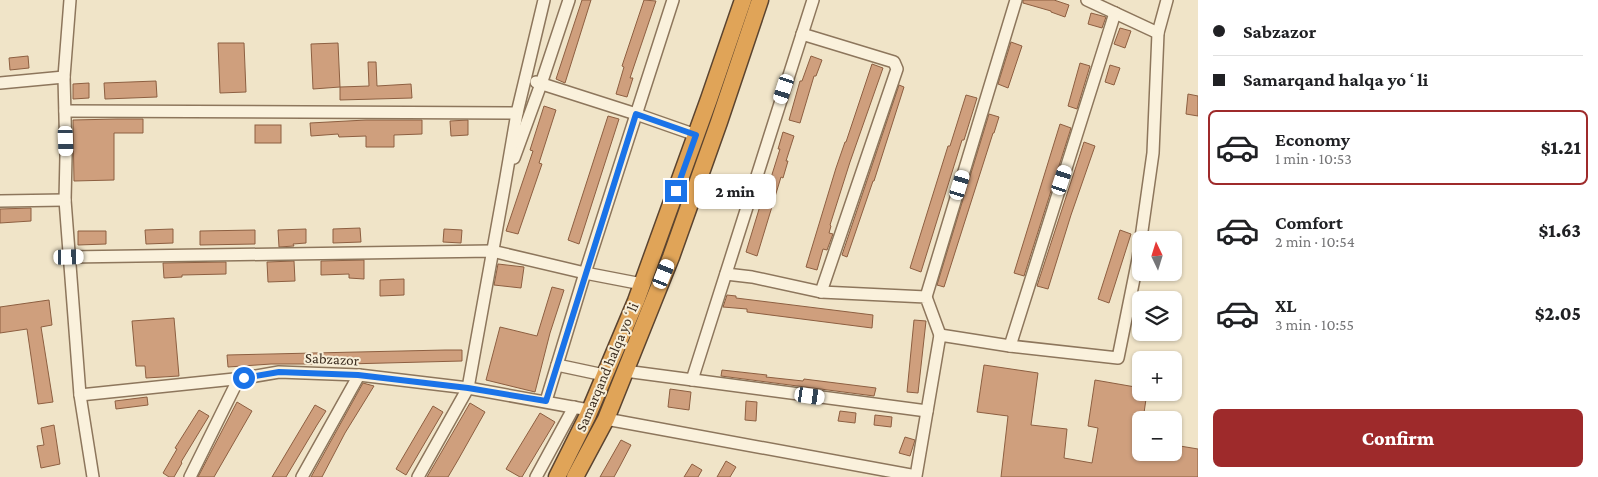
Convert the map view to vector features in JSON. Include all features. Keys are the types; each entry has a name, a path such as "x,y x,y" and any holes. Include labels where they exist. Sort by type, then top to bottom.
{"highway":[{"name":"Samarqand halqa yoʻli","path":"557,477 582,408 604,375 636,301 743,0"},
{"name":"Samarqand halqa yoʻli","path":"575,477 606,419 671,257 760,0"},
{"path":"636,301 651,308"}],"street":[{"path":"70,0 64,77 66,156 64,200 80,394 93,477"},
{"path":"418,477 468,388 517,113 544,0"},
{"path":"505,183 542,84 569,0"},
{"path":"546,401 673,0"},
{"path":"692,380 813,0"},
{"path":"606,419 916,476 940,335 926,296 1016,0"},
{"path":"1087,0 1158,33"},
{"path":"940,335 1010,346 1118,358 1138,259 1153,153 1158,33 1167,0"},
{"path":"1010,346 1115,13"},
{"path":"802,34 894,62 897,69 821,292"},
{"path":"0,83 64,77"},
{"path":"524,80 636,114 696,135"},
{"path":"65,110 517,113"},
{"path":"0,201 64,200"},
{"path":"69,257 492,251 585,273 642,284"},
{"path":"726,274 752,277 821,292 926,296"},
{"path":"557,365 604,375"},
{"path":"625,371 927,411"},
{"name":"Sabzazor","path":"80,394 244,378 279,372 358,375 468,388 582,408"},
{"path":"302,477 358,375"},
{"path":"190,477 236,384 244,378"},
{"path":"536,477 582,408"}],"building":[{"path":"582,0 591,0 565,83 556,79"},
{"path":"644,0 656,1 630,78 633,78 627,97 616,94 624,67 622,66"},
{"path":"1023,0 1054,0 1069,5 1065,17 1023,3"},
{"path":"1091,13 1106,17 1102,28 1088,24"},
{"path":"1120,28 1131,31 1125,48 1114,44"},
{"path":"1011,42 1022,46 1008,88 998,84"},
{"path":"218,43 244,43 246,92 220,93"},
{"path":"338,43 340,87 313,89 311,44"},
{"path":"28,56 29,68 10,70 9,58"},
{"path":"811,56 822,60 816,76 814,76 800,123 789,120 800,81 802,81"},
{"path":"368,62 376,62 377,86 411,84 412,98 340,100 340,87 369,86"},
{"path":"1080,63 1090,66 1077,109 1068,106"},
{"path":"872,64 883,68 830,225 829,233 833,234 827,250 823,249 817,270 806,267 836,168"},
{"path":"1110,65 1120,68 1114,85 1105,82"},
{"path":"156,81 157,97 105,99 104,83"},
{"path":"89,83 89,98 73,99 73,84"},
{"path":"899,85 904,87 847,257 842,255"},
{"path":"1188,94 1198,96 1198,116 1186,114"},
{"path":"966,95 977,98 921,272 910,268"},
{"path":"544,106 556,110 539,163 542,164 518,234 506,231 533,151 530,150"},
{"path":"989,114 999,117 944,287 937,285"},
{"path":"608,116 619,119 579,244 568,240"},
{"path":"143,119 143,133 114,133 114,180 74,181 73,120"},
{"path":"422,120 422,134 394,135 394,147 366,147 366,136 339,137 338,134 311,136 310,123"},
{"path":"468,120 468,135 451,136 450,121"},
{"path":"1060,124 1071,128 1024,276 1014,273"},
{"path":"255,125 281,125 281,143 255,143"},
{"path":"783,132 794,136 783,178 781,177 757,256 746,252 767,183 769,184 780,149 778,149"},
{"path":"1084,142 1095,146 1048,289 1037,286"},
{"path":"31,208 31,221 0,223 0,209"},
{"path":"360,228 361,242 333,243 333,229"},
{"path":"173,229 173,243 146,244 145,230"},
{"path":"306,229 306,243 279,247 278,230"},
{"path":"444,229 462,230 461,243 443,242"},
{"path":"255,230 255,244 200,245 200,231"},
{"path":"1120,230 1131,234 1109,303 1098,299"},
{"path":"78,231 106,231 106,244 78,245"},
{"path":"364,260 364,279 349,278 349,274 321,275 321,261"},
{"path":"294,261 295,281 268,282 267,262"},
{"path":"226,262 226,274 182,275 182,277 164,278 163,263"},
{"path":"498,264 524,267 521,288 494,285"},
{"path":"404,279 404,295 380,296 380,280"},
{"path":"552,287 564,290 550,333 535,392 486,380 500,327 537,336"},
{"path":"727,295 736,296 736,298 873,315 872,328 747,312 747,309 723,307"},
{"path":"49,300 52,325 41,327 53,402 38,404 27,329 0,333 0,307"},
{"path":"174,318 179,376 146,378 145,366 136,366 132,321"},
{"path":"914,320 926,321 918,393 907,392"},
{"path":"462,350 462,361 271,364 228,367 227,355"},
{"path":"984,365 1038,373 1031,425 1067,429 1064,458 1092,463 1098,428 1088,426 1095,380 1132,386 1132,401 1146,401 1144,411 1132,411 1132,461 1182,461 1182,446 1198,449 1198,477 1001,477 1008,416 977,412"},
{"path":"722,370 767,375 766,377 803,381 804,379 876,388 874,396 721,376"},
{"path":"363,383 374,386 345,433 322,477 311,477"},
{"path":"670,389 691,392 689,410 668,407"},
{"path":"147,397 148,405 116,409 115,401"},
{"path":"746,401 757,402 756,421 745,420"},
{"path":"237,402 252,411 214,477 198,477"},
{"path":"470,403 485,412 458,460 448,477 427,477"},
{"path":"315,405 326,411 286,477 272,477"},
{"path":"433,406 443,412 406,475 396,469"},
{"path":"199,410 209,416 174,477 169,477 163,473 177,449 175,448"},
{"path":"840,411 856,413 855,423 838,421"},
{"path":"540,413 555,422 522,477 520,477 506,469"},
{"path":"875,415 892,417 891,427 874,425"},
{"path":"54,425 60,464 41,468 37,446 44,445 41,428"},
{"path":"905,437 915,440 910,456 899,453"},
{"path":"621,440 631,445 614,477 600,477"},
{"path":"726,461 736,467 730,477 717,477"},
{"path":"692,464 702,470 698,477 684,477"}],"route":[{"path":"244,378 279,372 358,375 468,388 546,401 636,114 696,135 676,191"}]}
